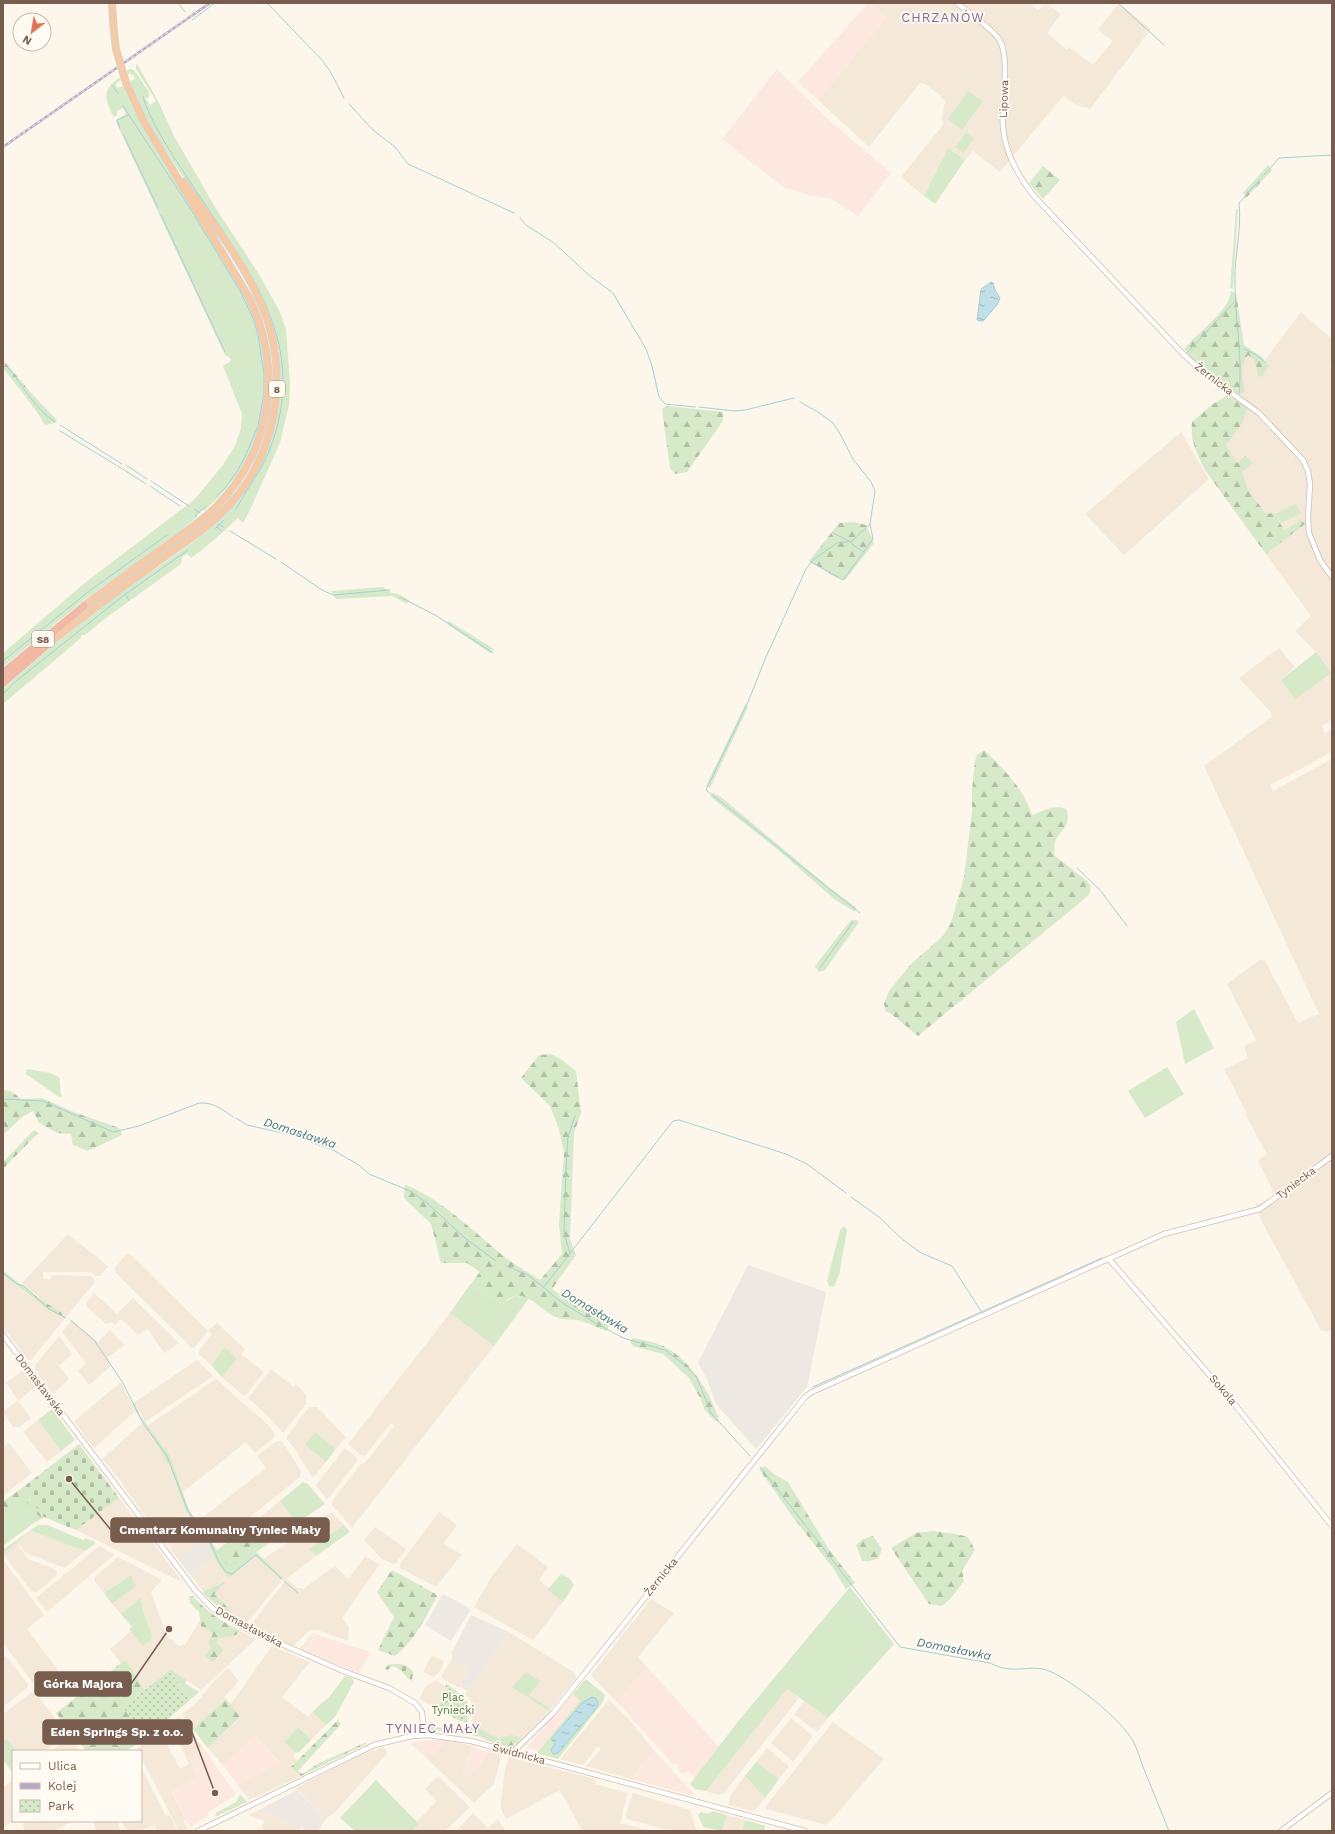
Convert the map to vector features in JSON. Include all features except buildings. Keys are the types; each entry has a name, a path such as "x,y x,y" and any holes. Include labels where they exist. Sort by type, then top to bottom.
{"highway":[{"name":"8","path":"84,606 193,527 224,498 239,479 252,455 261,433 269,392 268,360 261,326 255,310 243,285 138,113 126,83 116,49 112,3"},
{"name":"8","path":"47,645 120,589 198,533 220,514 238,495 252,472 264,449 272,423 276,396 275,353 267,320 259,299 234,256 164,155"},
{"name":"S8","path":"3,673 84,606"},
{"name":"S8","path":"3,683 47,645"}],"street":[{"name":"Lipowa","path":"957,3 995,36 1001,44 1004,55 1003,118 1006,144 1018,175 1042,204"},
{"name":"Żernicka","path":"1042,204 1183,354 1210,378 1259,412 1303,460 1308,471 1310,484 1308,518 1309,533 1320,560 1332,577"},
{"name":"Tyniecka","path":"1109,1259 1164,1234 1260,1209 1332,1156"},
{"name":"Żernicka","path":"513,1752 557,1707 806,1397 832,1382 1109,1259"},
{"name":"Sokola","path":"1109,1259 1232,1401 1332,1526"},
{"name":"Domasławska","path":"3,1335 191,1586 207,1604 228,1618 262,1636 344,1671 389,1688 410,1700 419,1706 422,1712 424,1736"},
{"name":"Świdnicka","path":"198,1831 374,1746 412,1736 459,1738 805,1831"},
{"path":"1281,1831 1332,1793"}],"shaded area":[{"path":"868,3 871,3 887,17 818,100 798,82"},
{"path":"871,3 1029,3 1038,10 1046,3 1061,14 1047,33 1067,50 1069,47 1093,65 1113,41 1098,30 1119,3 1151,29 1090,109 1077,105 1063,96 1000,172 973,151 965,160 948,148 924,196 901,177 943,125 942,118 945,102 940,95 925,84 920,83 869,147 818,100 887,17"},
{"path":"777,69 830,121 891,173 858,216 830,198 810,195 783,187 722,139"},
{"path":"1301,312 1332,339 1332,363 1330,367 1332,370 1332,672 1316,652 1295,631 1311,616 1218,488 1198,456 1192,439 1192,422 1213,404 1234,391 1242,394 1245,391 1241,374 1244,361 1248,355 1252,357 1256,363 1258,375 1269,366 1265,360"},
{"path":"1181,432 1209,479 1124,555 1085,514"},
{"path":"1279,648 1295,667 1281,680 1325,679 1332,673 1332,720 1322,726 1325,733 1332,730 1332,752 1270,785 1273,791 1332,759 1332,1329 1328,1332 1321,1330 1262,1222 1255,1203 1260,1204 1275,1195 1258,1161 1267,1154 1246,1116 1247,1114 1224,1069 1248,1058 1244,1047 1256,1040 1227,984 1261,959 1265,961 1298,1023 1319,1014 1204,766 1272,717 1271,712 1239,678"},
{"path":"68,1234 108,1266 100,1276 96,1276 91,1272 43,1272 43,1279 51,1280 52,1275 90,1276 94,1279 94,1283 31,1360 28,1360 3,1327 3,1275 35,1300 50,1306 22,1283"},
{"path":"126,1254 130,1254 208,1331 195,1347 192,1348 115,1272 115,1268"},
{"path":"748,1265 826,1292 807,1387 756,1449 716,1404 707,1379 698,1363"},
{"path":"94,1293 117,1314 133,1298 179,1343 164,1353 148,1329 138,1335 121,1319 115,1325 111,1322 106,1324 86,1306 86,1303"},
{"path":"450,1313 494,1346 352,1528 332,1505 332,1501 361,1464 365,1463 395,1426 391,1423 365,1456 359,1454 348,1444"},
{"path":"72,1320 98,1342 110,1330 125,1345 108,1357 110,1367 89,1385 78,1371 86,1363 62,1332"},
{"path":"217,1323 245,1349 241,1354 264,1372 246,1395 243,1395 222,1377 237,1359 225,1348 211,1365 199,1354 199,1350 212,1334 208,1331"},
{"path":"59,1336 72,1354 59,1366 69,1379 53,1394 35,1370 35,1365"},
{"path":"197,1360 213,1376 145,1422 135,1402"},
{"path":"271,1369 294,1387 296,1384 306,1395 306,1404 284,1432 282,1432 270,1418 248,1398"},
{"path":"23,1370 35,1387 18,1401 31,1418 19,1427 13,1427 3,1412 18,1400 6,1383"},
{"path":"216,1379 268,1425 275,1434 274,1438 255,1453 246,1442 183,1492 170,1456 147,1426"},
{"path":"121,1382 135,1411 94,1448 74,1421"},
{"path":"309,1407 317,1407 346,1437 336,1449 315,1433 305,1445 326,1462 314,1477 312,1477 287,1439 287,1436"},
{"path":"38,1420 61,1451 47,1462 23,1432"},
{"path":"142,1423 164,1455 167,1464 169,1463 186,1511 159,1535 120,1480 102,1459"},
{"path":"277,1441 281,1441 288,1450 301,1472 300,1477 221,1540 216,1539 212,1543 198,1521 266,1468 257,1456"},
{"path":"9,1443 32,1473 3,1496 3,1447"},
{"path":"345,1448 357,1458 357,1461 327,1500 316,1485"},
{"path":"119,1498 181,1580 180,1581 76,1530"},
{"path":"280,1501 297,1523 272,1541 256,1520"},
{"path":"186,1511 197,1526 170,1549 159,1535"},
{"path":"332,1512 344,1525 311,1549 316,1556 286,1579 297,1588 303,1589 335,1566 348,1579 365,1557 380,1564 342,1618 349,1627 348,1641 317,1630 310,1630 293,1646 250,1626 285,1581 263,1559"},
{"path":"439,1512 457,1525 443,1544 462,1554 436,1587 400,1568 400,1564"},
{"path":"197,1526 206,1537 178,1559 170,1549"},
{"path":"375,1527 406,1549 396,1563 393,1564 382,1559 364,1540"},
{"path":"31,1531 85,1551 65,1568 26,1553 19,1544 18,1545 28,1559 55,1569 57,1572 56,1576 37,1592 32,1592 3,1554"},
{"path":"206,1537 214,1557 191,1576 178,1559"},
{"path":"517,1544 548,1567 539,1580 549,1588 548,1591 563,1602 533,1640 474,1607 492,1576"},
{"path":"99,1546 114,1555 47,1612 36,1598"},
{"path":"255,1556 282,1580 246,1624 230,1614 206,1595 191,1576 214,1557 227,1577 232,1576"},
{"path":"118,1557 162,1580 151,1592 167,1636 179,1646 185,1645 206,1611 219,1620 256,1639 201,1690 171,1670 145,1690 125,1660 121,1663 110,1649 131,1631 143,1646 153,1638 143,1610 141,1599 121,1614 112,1604 135,1586 132,1578 133,1574 104,1593 94,1580 96,1576"},
{"path":"3,1560 44,1615 27,1629 58,1670 36,1687 3,1643"},
{"path":"443,1594 469,1608 470,1611 451,1641 425,1625"},
{"path":"651,1599 674,1613 638,1657 646,1666 617,1702 591,1675"},
{"path":"471,1615 509,1632 473,1683 465,1689 460,1687 469,1669 451,1661 453,1657 451,1654"},
{"path":"509,1632 575,1673 576,1678 551,1709 529,1695 526,1672 513,1687 549,1711 520,1740 508,1744 471,1723 475,1707 465,1694 467,1691 465,1689 473,1683"},
{"path":"313,1633 371,1652 359,1673 299,1649"},
{"path":"272,1646 310,1662 282,1697 308,1717 312,1712 326,1725 311,1740 298,1727 284,1742 295,1753 293,1756 297,1761 291,1767 301,1776 249,1800 238,1785 280,1763 256,1736 223,1765 208,1748 240,1718 230,1705"},
{"path":"432,1655 444,1661 440,1671 434,1677 423,1672"},
{"path":"3,1656 7,1657 28,1684 27,1688 3,1707"},
{"path":"451,1661 469,1669 459,1688 443,1679 441,1676"},
{"path":"646,1666 719,1747 695,1778 688,1771 682,1774 676,1764 673,1764 617,1702"},
{"path":"228,1668 239,1681 224,1697 226,1699 193,1729 182,1714 198,1701 212,1683"},
{"path":"436,1680 448,1688 437,1709 419,1699 426,1686"},
{"path":"787,1689 799,1698 724,1793 718,1795 706,1791"},
{"path":"32,1692 36,1693 67,1735 46,1750 15,1750 7,1739 3,1742 3,1714"},
{"path":"573,1694 581,1701 539,1751 526,1748"},
{"path":"609,1700 627,1717 654,1750 631,1779 586,1766 601,1749 598,1746 583,1765 560,1759"},
{"path":"804,1701 828,1718 817,1732 794,1714"},
{"path":"179,1716 203,1748 189,1758 198,1777 171,1791 186,1820 183,1821 188,1830 187,1831 179,1831 142,1759 142,1750 137,1749 160,1731 180,1769 189,1764 170,1724"},
{"path":"791,1718 813,1736 793,1762 771,1743"},
{"path":"833,1722 884,1759 827,1825 766,1809 766,1806"},
{"path":"256,1736 280,1764 238,1785 223,1765"},
{"path":"69,1738 79,1750 52,1750"},
{"path":"426,1740 446,1740 433,1756 429,1753 425,1757 410,1743"},
{"path":"446,1740 473,1746 464,1765 466,1766 479,1768 490,1750 502,1753 494,1784 474,1803 425,1757 429,1752 433,1756"},
{"path":"473,1746 477,1749 485,1751 490,1750 479,1768 465,1778 461,1774 466,1766 464,1765"},
{"path":"382,1747 386,1749 387,1753 384,1757 336,1811 326,1819 296,1788 359,1756"},
{"path":"203,1748 235,1793 234,1796 214,1808 207,1814 208,1816 190,1827 171,1790 198,1777 189,1758"},
{"path":"767,1748 789,1766 779,1779 756,1762"},
{"path":"654,1750 694,1794 694,1796 631,1779"},
{"path":"509,1757 595,1779 595,1784 628,1793 620,1823 652,1831 582,1831 560,1790 506,1819 501,1809 501,1803 505,1769"},
{"path":"142,1770 166,1816 170,1815 178,1831 157,1831 154,1825 139,1831 125,1831 126,1829 122,1822 142,1822"},
{"path":"438,1776 470,1807 445,1831 412,1831 419,1824 417,1821 437,1801 425,1789"},
{"path":"745,1776 765,1798 754,1811 728,1805 731,1795"},
{"path":"12,1781 12,1822 3,1827 3,1787"},
{"path":"297,1790 326,1819 318,1831 306,1831 302,1827 287,1823 261,1809"},
{"path":"633,1793 690,1810 697,1831 672,1831 627,1819 626,1813"},
{"path":"261,1809 287,1823 302,1827 298,1831 263,1831 262,1825 265,1821 249,1815"},
{"path":"473,1813 488,1828 498,1819 505,1831 456,1831"},
{"path":"727,1815 745,1820 742,1831 722,1831"},
{"path":"23,1822 70,1822 54,1831 24,1831"},
{"path":"93,1822 117,1822 121,1831 96,1831"}],"green space":[{"path":"137,64 158,101 174,136 215,207 260,276 279,310 286,329 290,383 289,405 280,443 243,523 238,518 191,558 187,554 182,557 181,564 103,620 85,635 81,635 81,638 3,704 3,689 34,662 81,623 193,542 228,511 246,489 260,464 271,437 278,408 280,379 279,350 272,322 260,295 245,270 169,156 143,112 130,81 135,79 135,77 127,74 126,72 130,69 134,70 149,92 149,97 146,99 150,105 156,101 136,69"},
{"path":"120,77 121,79 116,84 117,88 123,86 139,120 242,290 252,311 264,360 265,393 263,409 255,438 245,462 231,483 214,502 204,511 203,510 197,514 198,516 183,529 83,601 3,667 3,653 86,582 195,499 222,466 235,446 241,428 242,414 223,366 231,361 230,358 225,355 116,122 117,119 126,114 123,108 117,111 117,116 113,116 108,103 106,94 110,86"},
{"path":"968,91 983,101 962,130 948,119"},
{"path":"966,133 974,138 963,153 955,147"},
{"path":"948,148 965,160 935,204 924,196"},
{"path":"1268,165 1272,170 1246,198 1243,193"},
{"path":"1043,166 1060,180 1043,199 1029,183"},
{"path":"1236,209 1238,209 1233,289 1230,288"},
{"path":"1231,291 1236,293 1244,345 1262,357 1269,366 1261,377 1258,376 1257,367 1248,355 1243,364 1245,391 1242,394 1233,391 1210,376 1184,349 1223,309"},
{"path":"6,363 31,393 25,396 3,368"},
{"path":"31,393 57,420 55,423 45,425 25,396"},
{"path":"1228,396 1247,408 1243,422 1226,445 1237,463 1245,456 1253,463 1242,472 1248,490 1266,514 1275,513 1284,531 1301,519 1305,524 1266,554 1205,470 1193,441 1192,422 1213,404"},
{"path":"667,406 723,412 723,421 687,472 675,474 670,468 662,409"},
{"path":"1296,504 1301,513 1281,523 1276,513"},
{"path":"854,522 866,525 874,543 845,580 837,578 809,561 839,523"},
{"path":"383,587 392,593 398,594 409,600 407,604 392,596 336,599 331,591"},
{"path":"449,621 494,649 490,653 447,624"},
{"path":"1316,652 1332,673 1295,699 1281,680"},
{"path":"746,703 748,707 710,788 706,786"},
{"path":"984,750 1012,780 1024,796 1032,815 1058,807 1066,809 1068,815 1067,824 1055,842 1054,855 1087,881 1091,886 1089,895 918,1036 890,1013 886,1012 884,1004 889,991 911,964 943,936 951,923 964,877 972,812 972,790 975,761 977,755"},
{"path":"713,793 721,797 830,888 856,907 855,912 834,899 777,849 717,802 710,796"},
{"path":"851,920 857,920 859,922 825,970 819,972 815,966"},
{"path":"1194,1009 1214,1048 1185,1064 1176,1022"},
{"path":"551,1054 562,1060 576,1071 581,1113 574,1133 570,1239 576,1255 552,1289 589,1313 606,1321 609,1325 607,1331 581,1321 556,1317 549,1314 525,1297 518,1296 503,1303 469,1286 480,1272 467,1263 441,1263 431,1224 404,1198 405,1185 430,1197 506,1258 540,1280 562,1254 559,1224 564,1153 559,1129 550,1106 521,1078 539,1055"},
{"path":"1167,1067 1184,1094 1145,1118 1128,1091"},
{"path":"27,1069 50,1073 59,1077 62,1096 59,1097 26,1074"},
{"path":"3,1090 11,1091 21,1099 42,1098 76,1113 117,1127 121,1130 122,1135 88,1151 73,1145 71,1134 57,1133 39,1123 33,1111 22,1117 3,1135"},
{"path":"34,1130 38,1133 3,1169 3,1162"},
{"path":"844,1226 847,1230 839,1275 834,1287 829,1286 827,1281 840,1230"},
{"path":"3,1271 40,1299 63,1313 61,1316 48,1309 3,1275"},
{"path":"469,1286 503,1303 515,1296 530,1297 494,1346 450,1313"},
{"path":"633,1338 663,1346 682,1359 705,1389 716,1411 719,1421 715,1421 705,1410 689,1378 663,1354 633,1346 630,1341"},
{"path":"225,1347 237,1359 222,1377 211,1365"},
{"path":"135,1402 139,1414 170,1456 189,1510 217,1550 256,1520 272,1541 256,1552 283,1578 282,1580 255,1556 232,1576 227,1577 214,1557 206,1537 186,1511 169,1463 167,1464 160,1449 132,1404","holes":["246,1530 256,1531 253,1537 257,1547 253,1551 254,1553 236,1567 226,1562 222,1552"]},
{"path":"52,1409 75,1440 61,1451 38,1420"},
{"path":"315,1432 336,1449 326,1462 305,1445"},
{"path":"79,1444 119,1498 76,1530 44,1517 22,1488"},
{"path":"765,1466 774,1474 788,1482 828,1548 855,1583 846,1589 833,1568 795,1520 759,1469"},
{"path":"303,1482 308,1484 325,1504 297,1523 280,1501"},
{"path":"22,1488 44,1517 3,1546 3,1502"},
{"path":"22,1488 44,1517 42,1519 22,1497 19,1497 7,1510 3,1511 3,1502"},
{"path":"38,1525 47,1525 83,1540 86,1538 95,1542 95,1544 85,1551 31,1531 3,1554 4,1549"},
{"path":"344,1525 350,1532 316,1556 310,1549"},
{"path":"246,1530 256,1530 253,1534 253,1539 258,1545 253,1551 254,1553 236,1567 228,1566 221,1556 222,1552"},
{"path":"933,1531 968,1537 975,1550 962,1571 964,1581 950,1599 942,1606 929,1604 891,1548 916,1533"},
{"path":"873,1536 882,1549 878,1559 862,1561 856,1545 863,1539"},
{"path":"392,1570 437,1596 414,1636 395,1656 378,1650 394,1617 377,1592"},
{"path":"133,1574 132,1578 136,1586 112,1604 104,1593"},
{"path":"561,1574 569,1578 574,1585 563,1602 547,1590"},
{"path":"225,1582 214,1594 230,1610 226,1614 202,1592"},
{"path":"850,1587 894,1644 828,1718 787,1689 706,1791 695,1789 690,1784 740,1719"},
{"path":"193,1596 215,1616 240,1631 236,1635 219,1638 216,1642 223,1650 214,1662 205,1656 211,1648 209,1643 213,1633 201,1626 199,1612 190,1603 189,1597"},
{"path":"141,1598 143,1610 153,1638 143,1646 129,1629 132,1627 121,1614"},
{"path":"125,1660 145,1690 126,1705 125,1710 146,1738 128,1750 85,1750 56,1713"},
{"path":"389,1664 400,1664 411,1669 413,1672 412,1681 396,1667 392,1666 388,1670 384,1669"},
{"path":"171,1670 187,1680 185,1683 199,1692 191,1699 169,1671"},
{"path":"169,1671 191,1699 160,1726 156,1721 142,1733 125,1710 126,1705"},
{"path":"526,1672 540,1681 529,1695 551,1709 549,1711 512,1687"},
{"path":"345,1676 352,1678 354,1682 335,1717 326,1725 312,1712 330,1696"},
{"path":"586,1679 605,1695 603,1702 558,1759 537,1753 580,1701 573,1694"},
{"name":"Plac Tyniecki","path":"447,1684 460,1694 468,1703 467,1722 460,1721 437,1709 448,1688 445,1687"},
{"path":"226,1699 240,1717 208,1748 193,1729"},
{"path":"338,1720 341,1724 298,1771 302,1774 319,1763 367,1742 366,1744 301,1776 291,1767"},
{"path":"428,1722 436,1727 461,1730 465,1733 430,1730 428,1728"},
{"path":"476,1726 508,1744 521,1741 510,1745 499,1745 479,1736 468,1734 462,1729 467,1730 470,1727 475,1728"},
{"path":"298,1727 311,1740 299,1752 295,1753 284,1742"},
{"path":"512,1735 522,1738 514,1745 509,1747 493,1740"},
{"path":"7,1739 15,1750 12,1750 12,1772 3,1760 3,1742"},
{"path":"756,1762 779,1779 765,1798 745,1776"},
{"path":"376,1780 419,1824 412,1831 355,1831 340,1818"},
{"path":"240,1794 247,1802 215,1817 216,1813 236,1802"},
{"path":"712,1811 727,1815 722,1831 703,1827 698,1815 701,1812 708,1814"},
{"path":"745,1820 765,1826 764,1831 742,1831"}],"water":[{"path":"991,282 993,283 1000,298 997,305 983,321 980,321 977,320 981,289"},
{"path":"592,1697 596,1698 598,1703 597,1707 558,1753 553,1754 551,1750 555,1744 551,1739 583,1702"}],"waterway":[{"path":"178,3 185,12"},
{"path":"192,20 215,3"},
{"path":"267,3 321,59 330,71 344,98"},
{"path":"1118,3 1164,45"},
{"path":"112,85 118,93"},
{"path":"143,96 151,117 164,141 252,278 268,310 278,343 283,377 280,414 268,454 236,509"},
{"path":"349,104 373,130 395,147 408,164 514,213"},
{"path":"123,106 188,205 240,291 253,318 258,335 264,374 264,393 258,426 244,459 236,473 225,488 217,495"},
{"path":"120,128 117,120 129,115"},
{"path":"123,134 158,208"},
{"path":"1264,175 1279,158 1332,155"},
{"path":"1239,394 1240,366 1235,297 1235,273 1240,223 1239,203 1260,179"},
{"path":"161,215 225,352"},
{"path":"520,218 526,225 554,243 590,276 613,293 646,349 652,366 659,397 665,404 695,407"},
{"path":"1187,353 1236,300"},
{"path":"1244,349 1255,354 1265,362"},
{"path":"3,362 40,409 55,422"},
{"path":"699,407 734,411 745,410 794,398"},
{"path":"800,402 818,412 833,423 853,459 871,482 875,491 870,524 852,541 837,543 813,560 806,569 766,657 748,702 706,790 860,913"},
{"path":"60,425 122,464"},
{"path":"60,431 116,465"},
{"path":"126,465 147,479"},
{"path":"118,466 146,484"},
{"path":"151,481 189,506"},
{"path":"150,486 180,506"},
{"path":"195,516 206,506"},
{"path":"194,509 200,513"},
{"path":"216,528 224,520"},
{"path":"218,524 224,527"},
{"path":"811,562 843,580 873,539 870,524"},
{"path":"217,527 221,531"},
{"path":"230,531 276,559"},
{"path":"833,533 851,542 864,552"},
{"path":"3,661 88,592 167,535"},
{"path":"3,694 15,682 123,596 188,550"},
{"path":"281,562 322,590 333,595 390,590"},
{"path":"126,595 129,600"},
{"path":"400,597 437,616 493,653"},
{"path":"1077,868 1100,890 1127,926"},
{"path":"820,968 853,922"},
{"name":"Domasławka","path":"3,1099 43,1101 113,1132 139,1126 199,1103 213,1105 233,1117"},
{"path":"570,1253 564,1233 566,1167 568,1137 575,1116"},
{"name":"Domasławka","path":"236,1118 247,1125 291,1135 333,1150 359,1165 369,1174 410,1191 427,1203 466,1239 496,1261"},
{"path":"543,1288 673,1121 679,1120 786,1154 807,1164 846,1193"},
{"path":"851,1197 879,1217 902,1239 921,1253 952,1266 981,1311"},
{"path":"813,1387 1102,1258"},
{"name":"Domasławka","path":"506,1266 528,1275 564,1304 594,1322 623,1338 665,1350 686,1366 697,1378 711,1413 750,1456"},
{"path":"3,1273 17,1284 24,1286 49,1309 66,1318"},
{"path":"70,1320 94,1340 123,1383 144,1425 167,1456 188,1511 209,1540 220,1564 226,1572 232,1574 256,1555 282,1579"},
{"name":"Domasławka","path":"760,1467 900,1647 990,1663 1007,1669 1036,1668 1049,1671 1083,1691 1107,1711 1127,1732 1133,1741 1169,1831"},
{"path":"284,1581 298,1593"}],"railway":[{"path":"3,147 210,3"}],"place":[{"name":"Cmentarz Komunalny Tyniec Mały","path":"69,1479"},
{"name":"Górka Majora","path":"169,1629"},
{"name":"Eden Springs Sp. z o.o.","path":"215,1793"}],"district":[{"name":"CHRZANÓW","path":"943,17"},
{"name":"TYNIEC MAŁY","path":"433,1728"}]}
